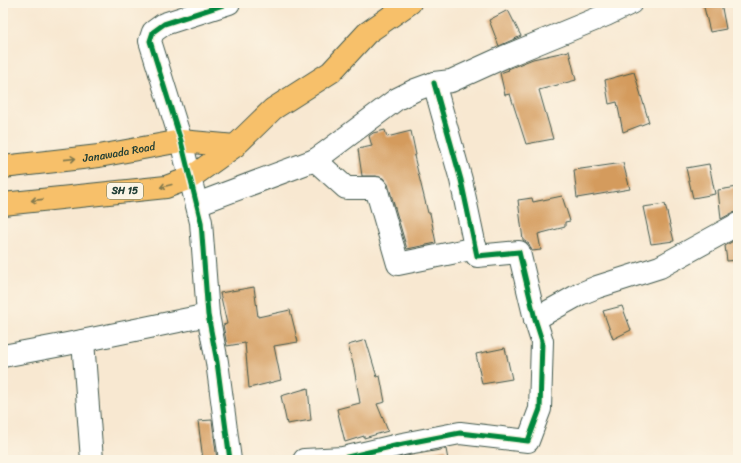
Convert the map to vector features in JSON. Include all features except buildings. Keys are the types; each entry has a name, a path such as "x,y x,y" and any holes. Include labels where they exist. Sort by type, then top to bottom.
{"main road":[{"name":"SH 15","path":"3,204 166,187 190,178 235,146 273,109 331,72 367,33 410,3"},
{"name":"Janawada Road","path":"3,166 99,156 181,141 235,146"}],"street":[{"path":"229,3 164,24 153,32 150,41 181,141 201,222 208,315 217,362 230,460"},
{"path":"197,204 315,160 397,99 416,90 434,83 451,81 605,9 631,3"},
{"path":"304,460 343,458 460,433 528,441 540,409 542,341 535,319 519,252 478,256 461,180 434,83"},
{"path":"315,160 346,188 376,188 398,264 476,248"},
{"path":"535,319 580,294 660,267 738,224"},
{"path":"3,356 208,315"},
{"path":"83,341 92,460"}],"cycle path":[{"path":"229,3 164,24 153,32 150,41 181,141 201,222 208,315 217,362 230,460"},
{"path":"304,460 343,458 460,433 528,441 540,409 542,341 535,319 519,252 477,256 461,180 434,83"}]}
